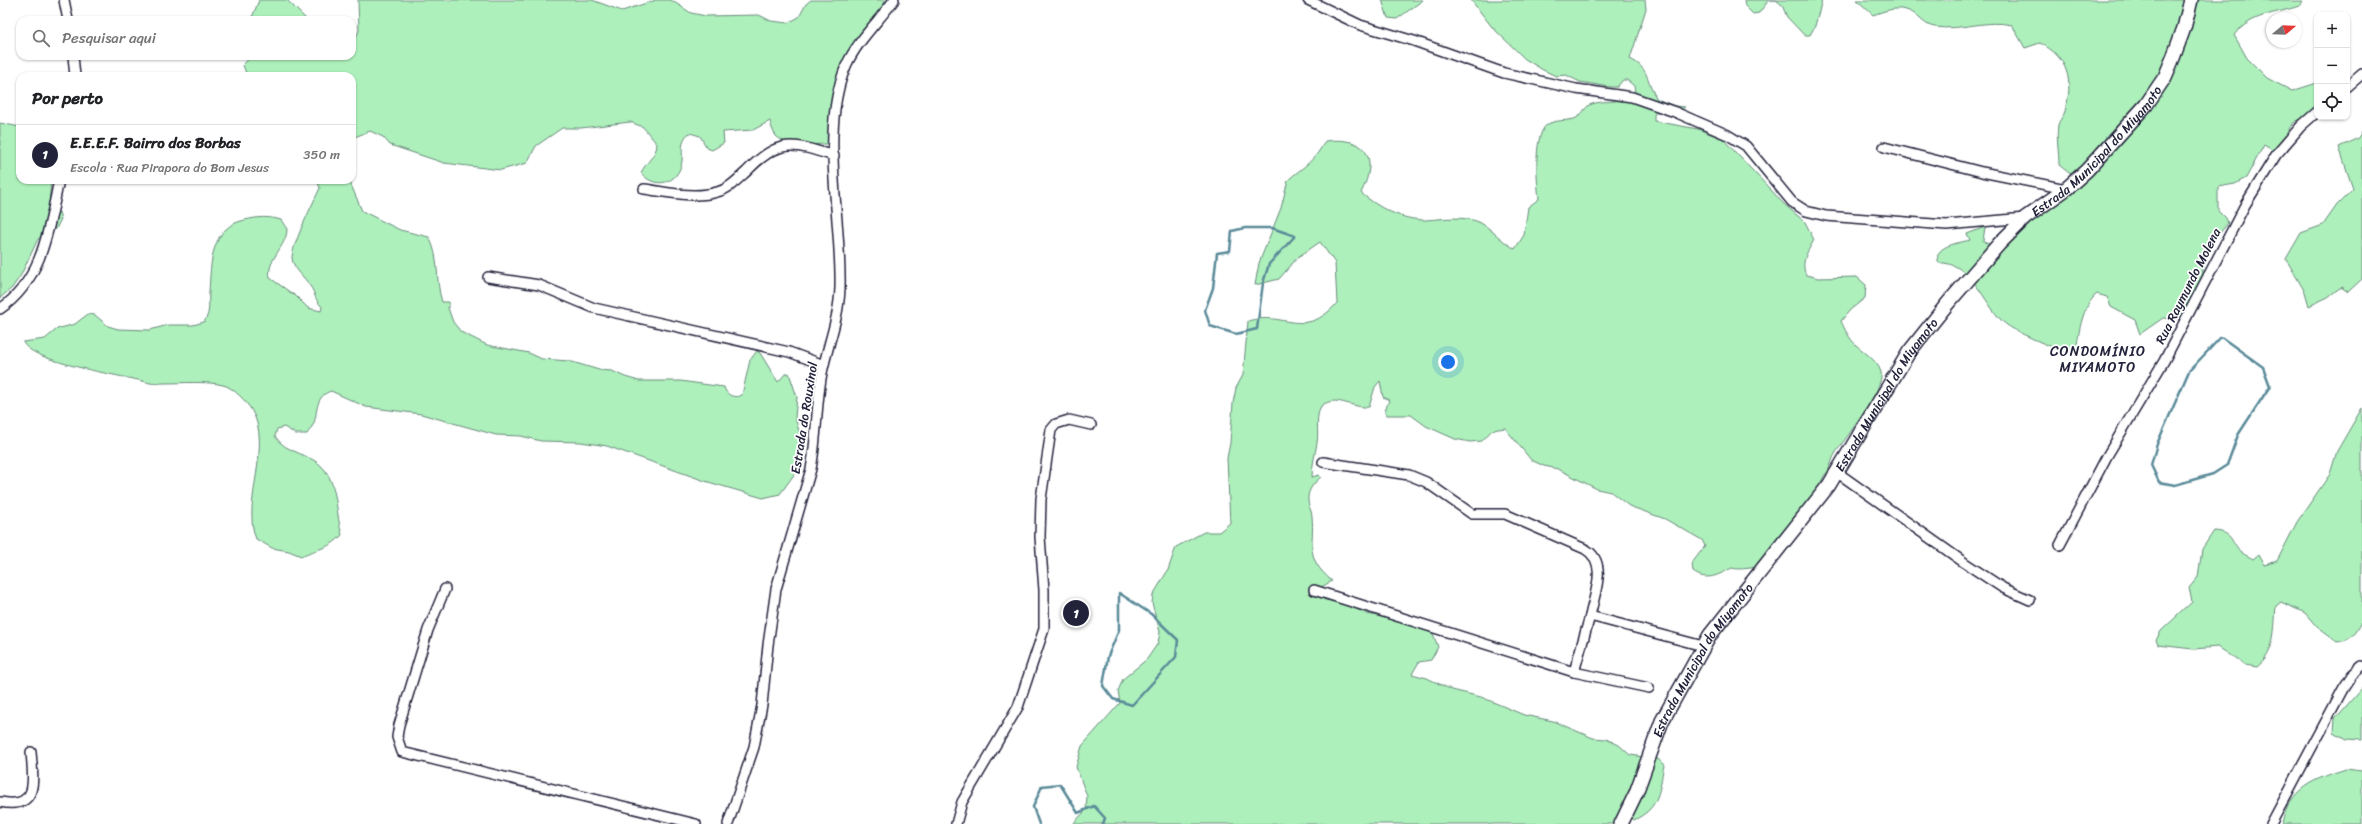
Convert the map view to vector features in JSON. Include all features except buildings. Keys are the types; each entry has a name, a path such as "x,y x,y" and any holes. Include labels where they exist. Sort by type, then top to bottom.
{"street":[{"path":"64,0 67,16"},
{"name":"Estrada do Rouxinol","path":"728,824 749,766 756,737 776,589 811,469 824,364 839,302 840,269 834,156 834,108 846,66 853,53 894,0"},
{"path":"1308,0 1360,25 1414,41 1504,73 1576,89 1632,97 1675,112 1728,135 1746,146 1792,202 1806,211 1826,216 1947,225 2025,218"},
{"name":"Estrada Municipal do Miyamoto","path":"1621,824 1636,793 1662,721 1703,646 1838,473 1910,352 1948,303 1999,244 2025,218 2066,189 2111,145 2157,91 2173,58 2191,0"},
{"path":"73,60 75,72"},
{"path":"2350,84 2362,74"},
{"name":"Rua Raymundo Molena","path":"2060,545 2107,456 2164,361 2245,205 2276,155 2301,126 2314,115"},
{"path":"644,189 685,194 718,192 740,177 764,154 774,148 785,146 812,150 834,156"},
{"path":"1884,147 1982,172 2066,189"},
{"path":"0,309 16,295 34,271 45,242 58,184"},
{"path":"488,277 539,285 594,308 789,352 824,364"},
{"path":"956,824 964,796 1018,707 1044,629 1044,590 1040,537 1041,499 1052,430 1056,424 1069,420 1091,425"},
{"path":"1323,462 1418,478 1472,514 1505,514 1592,553 1599,566 1599,574 1590,616 1574,672"},
{"path":"1838,473 2003,588 2030,600"},
{"path":"445,589 428,630 399,725 397,737 402,752 696,824"},
{"path":"1314,590 1574,672 1649,688"},
{"path":"1590,616 1703,646"},
{"path":"2271,824 2343,689 2352,675 2362,666"},
{"path":"0,802 14,803 23,801 30,796 34,786 31,752"}],"green space":[{"path":"259,0 287,0 303,16 253,16"},
{"path":"358,0 592,0 622,11 656,0 671,0 691,13 706,16 759,15 771,21 788,23 799,17 806,4 811,0 889,0 849,61 829,144 794,144 781,140 776,136 770,121 753,130 723,132 724,143 712,150 707,148 700,136 690,133 683,141 680,169 671,179 666,182 659,183 653,182 641,173 655,152 657,144 643,127 630,122 581,128 562,128 536,146 527,163 501,170 444,163 390,145 383,137 370,131 356,136 356,72 246,72 243,65 247,60 356,60 356,37 359,31"},
{"path":"1382,0 1423,0 1397,19 1388,18"},
{"path":"1471,0 1645,0 1646,9 1630,59 1644,71 1657,99 1675,106 1685,107 1679,110 1656,112 1654,115 1654,121 1698,129 1723,139 1784,204 1805,222 1814,240 1804,261 1804,270 1806,275 1818,278 1857,277 1866,285 1865,298 1850,310 1841,321 1847,334 1856,345 1874,360 1879,368 1881,372 1881,380 1877,390 1835,454 1828,471 1805,514 1784,531 1783,537 1773,544 1771,555 1763,568 1732,568 1717,575 1708,577 1703,577 1693,572 1692,563 1705,546 1702,540 1665,519 1629,506 1611,492 1597,489 1558,469 1544,466 1531,460 1505,428 1492,430 1482,441 1470,442 1455,439 1426,426 1411,415 1387,415 1385,411 1389,400 1383,397 1380,381 1375,387 1369,407 1360,407 1335,401 1328,402 1321,406 1318,415 1318,439 1312,477 1319,475 1321,477 1310,490 1308,501 1312,514 1312,550 1314,557 1317,565 1332,581 1316,590 1317,595 1325,600 1344,603 1367,614 1402,621 1432,631 1438,647 1431,660 1419,662 1412,674 1427,678 1452,690 1481,697 1524,715 1553,721 1593,738 1606,739 1619,745 1630,755 1658,759 1664,765 1657,798 1649,810 1634,820 1627,814 1622,815 1614,824 1073,824 1086,810 1087,796 1076,767 1082,746 1120,703 1118,691 1123,679 1147,659 1158,643 1160,632 1152,603 1153,595 1168,570 1176,547 1204,532 1219,532 1230,523 1227,458 1230,443 1233,403 1236,388 1243,375 1248,321 1272,319 1304,322 1314,320 1325,314 1337,303 1335,263 1320,242 1298,257 1279,279 1255,285 1259,263 1281,208 1288,180 1317,154 1325,141 1339,140 1351,142 1360,146 1366,152 1369,159 1369,169 1361,193 1375,204 1408,218 1426,220 1461,218 1475,221 1481,223 1515,249 1524,235 1528,207 1539,199 1537,157 1540,135 1544,127 1553,122 1577,118 1589,105 1625,99 1635,92 1634,86 1627,80 1623,80 1617,87 1610,87 1580,82 1566,75 1556,76 1543,70 1525,59 1492,27"},
{"path":"1744,0 1769,0 1759,13 1753,14 1745,6"},
{"path":"1776,0 1822,0 1815,26 1810,35 1804,35 1787,17 1782,5"},
{"path":"1857,0 2302,0 2299,6 2290,9 2279,12 2266,12 2266,15 2249,22 2234,35 2247,58 2267,78 2292,91 2314,84 2314,116 2301,119 2292,125 2289,129 2282,150 2275,152 2264,145 2246,178 2235,184 2218,187 2218,210 2226,218 2228,223 2203,254 2203,278 2196,306 2177,319 2163,318 2140,334 2135,320 2111,307 2107,297 2097,294 2088,305 2082,320 2076,351 2072,354 2066,353 2008,326 1995,313 1968,276 1950,264 1939,263 1938,257 1942,249 1953,244 1970,240 1967,234 1985,227 1983,241 1988,244 2025,225 2076,175 2069,173 2059,165 2057,130 2059,121 2064,113 2068,100 2069,90 2063,63 2057,55 2040,43 2025,48 2012,25 1993,23 1954,28 1935,27 1928,25 1913,13 1900,9 1873,15"},
{"path":"0,123 16,126 16,184 51,184 49,205 51,211 59,212 61,219 56,229 38,239 21,275 12,288 0,298"},
{"path":"2362,131 2362,279 2348,292 2341,287 2328,297 2309,306 2305,292 2286,259 2301,233 2323,225 2337,205 2353,189 2339,147 2358,138"},
{"path":"318,184 351,184 362,211 400,230 429,237 435,252 442,302 449,302 448,308 453,322 461,332 487,345 529,353 542,359 569,361 599,370 612,371 639,381 680,381 724,387 728,394 736,397 742,395 750,360 757,351 760,353 778,382 785,374 789,373 797,397 795,417 801,438 803,456 793,476 780,494 763,498 705,481 607,446 581,442 541,441 521,436 496,435 421,414 366,407 331,391 322,396 318,404 314,423 307,434 296,434 284,427 277,429 275,436 285,447 320,464 329,477 335,493 342,535 328,546 301,556 289,551 272,548 256,539 252,524 252,508 259,458 258,425 250,407 235,392 227,386 217,384 194,382 152,383 81,368 43,356 30,350 23,342 45,339 57,329 75,324 88,314 95,315 108,326 118,329 150,330 168,325 193,325 204,322 208,311 212,258 219,238 225,230 233,224 245,220 267,217 281,220 287,229 284,242 271,265 270,278 297,297 308,308 321,311 322,307 317,301 308,283 294,265 292,257 299,233 320,188"},
{"path":"2362,408 2362,622 2358,630 2346,640 2337,642 2317,627 2305,613 2281,602 2276,606 2271,647 2268,655 2257,667 2245,665 2218,647 2193,649 2158,645 2156,640 2161,631 2192,602 2189,588 2198,577 2202,549 2214,531 2221,532 2229,536 2238,550 2253,559 2259,554 2265,565 2277,561 2297,522 2330,474 2337,451"},
{"path":"2362,688 2362,740 2347,739 2334,732 2335,719"},
{"path":"2346,769 2362,771 2362,824 2282,824 2285,812 2297,793 2314,781"}],"waterway":[{"path":"1245,228 1272,228 1295,236 1269,264 1263,283 1257,329 1236,334 1210,326 1205,310 1213,288 1217,253 1230,251 1232,231 1245,228"},
{"path":"2221,337 2263,367 2270,386 2238,435 2227,465 2213,474 2175,485 2159,482 2151,465 2157,444 2189,371 2221,337"},
{"path":"1119,593 1151,614 1178,640 1176,657 1132,705 1113,699 1103,686 1108,656 1119,630 1119,593"},
{"path":"1039,824 1033,807 1042,786 1060,784 1078,813 1094,806 1105,818 1103,824"}],"place":[{"name":"E.E.E.F. Bairro dos Borbas","path":"1076,613"}],"district":[{"name":"CONDOMÍNIO MIYAMOTO","path":"2098,360"}]}
